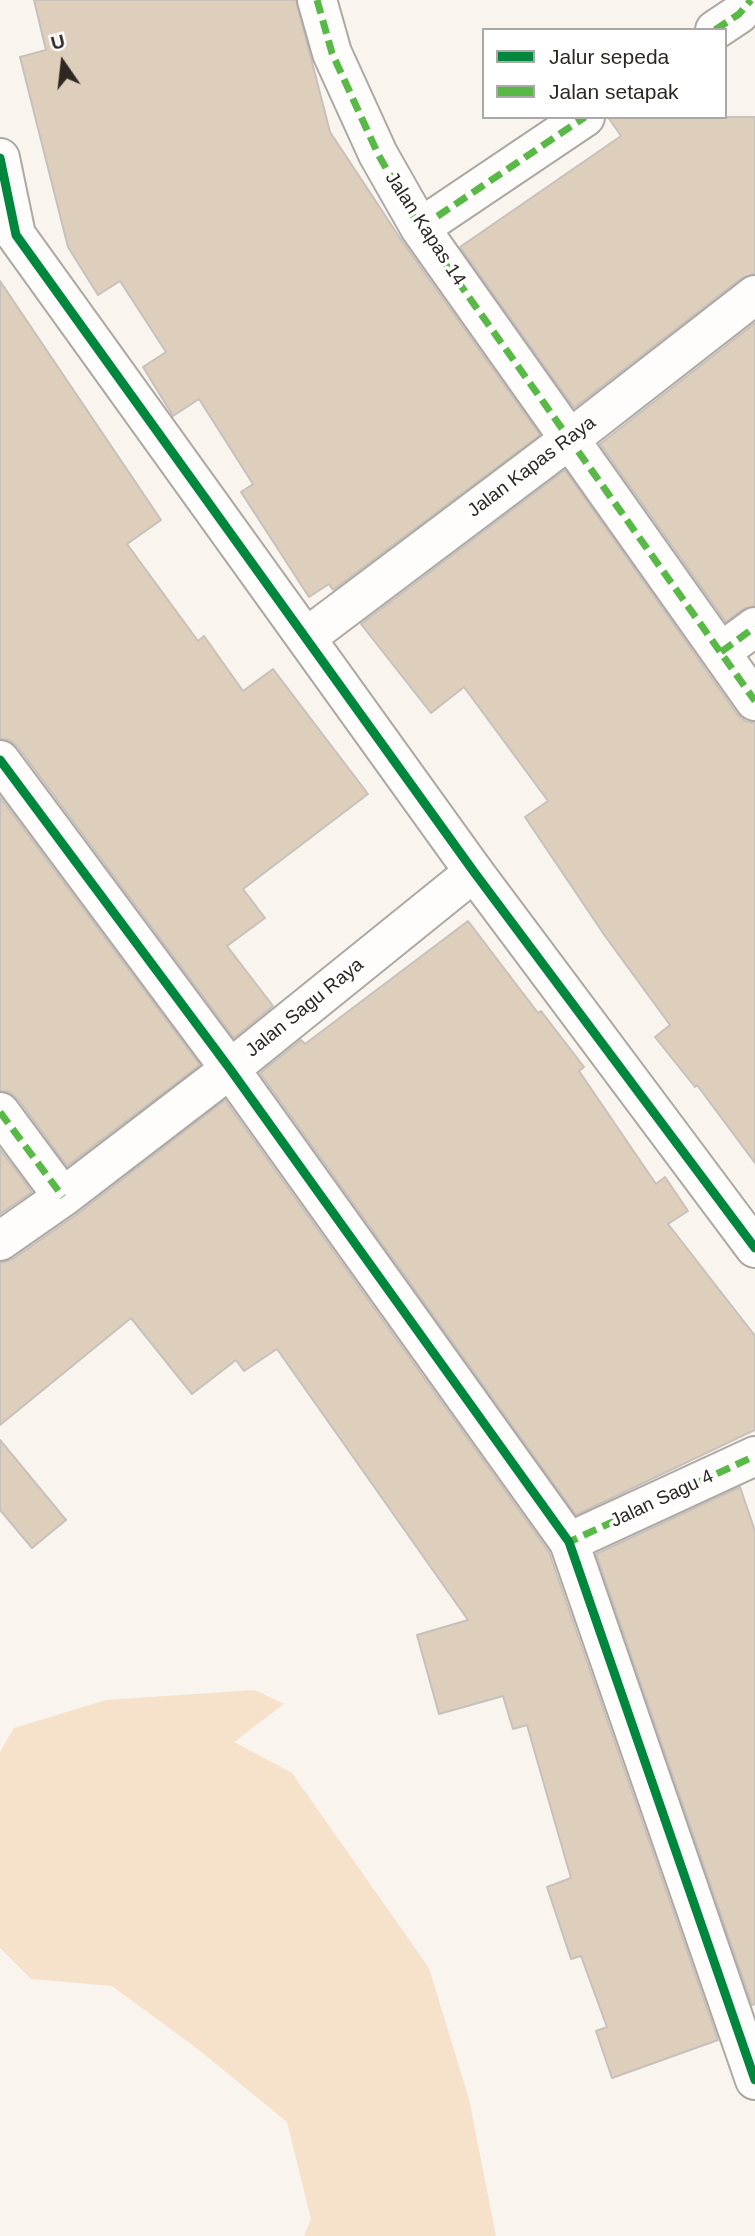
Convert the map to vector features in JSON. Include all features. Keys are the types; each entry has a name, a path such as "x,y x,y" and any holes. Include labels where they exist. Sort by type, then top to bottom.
{"street":[{"name":"Jalan Kapas 14","path":"317,0 332,53 378,154 420,228 755,701"},
{"path":"718,28 739,14 751,0"},
{"path":"420,228 582,119"},
{"path":"0,158 8,236 307,637 474,872 755,1248"},
{"name":"Jalan Kapas Raya","path":"307,637 570,439 755,295"},
{"path":"720,652 755,628"},
{"path":"0,760 230,1069 569,1542 755,2080"},
{"name":"Jalan Sagu Raya","path":"0,1241 230,1069 474,872"},
{"path":"0,1112 62,1197"},
{"name":"Jalan Sagu 4","path":"569,1542 755,1456"}],"shaded area":[{"path":"255,1690 284,1704 234,1742 292,1773 429,1968 469,2099 496,2236 304,2236 311,2219 287,2122 199,2050 112,1986 31,1979 0,1948 0,1752 14,1728 106,1700"}],"building":[{"path":"34,0 296,0 330,132 402,241 540,435 333,590 329,584 309,597 241,492 253,484 199,399 173,416 143,367 166,352 120,281 98,295 68,247 20,57 46,50"},
{"path":"755,117 755,274 742,278 574,408 460,247 621,136 609,119"},
{"path":"0,281 161,520 127,544 198,641 204,636 243,691 273,669 368,794 243,889 265,918 227,946 273,1006 234,1038 18,747 9,740 0,739"},
{"path":"755,323 755,606 743,609 726,622 600,444"},
{"path":"565,470 737,714 745,721 755,723 755,1163 697,1085 695,1087 655,1037 670,1025 605,936 525,817 548,801 464,687 431,713 361,624"},
{"path":"0,797 200,1065 67,1166 18,1099 9,1092 0,1091"},
{"path":"468,921 538,1013 541,1011 584,1067 579,1071 656,1184 665,1177 688,1211 668,1224 755,1336 755,1430 576,1515 260,1073 301,1040 305,1044"},
{"path":"225,1100 549,1552 718,2040 612,2078 596,2031 607,2027 581,1956 571,1959 547,1887 571,1878 527,1725 513,1729 503,1696 439,1714 417,1635 468,1620 277,1349 244,1371 236,1360 192,1394 131,1318 0,1425 0,1263 13,1259 76,1215"},
{"path":"0,1149 32,1192 0,1214"},
{"path":"0,1440 66,1520 32,1548 0,1510"},
{"path":"740,1487 755,1531 755,2004 752,2005 596,1554"}],"marked path":[{"path":"317,0 332,53 378,154 420,228 755,701"},
{"path":"718,28 739,14 751,0"},
{"path":"420,228 582,119"},
{"path":"721,652 755,627"},
{"path":"0,1112 63,1197"},
{"path":"566,1538 569,1542 755,1456"}],"cycle path":[{"path":"0,158 16,235 474,872 755,1248"},
{"path":"0,760 230,1069 569,1542 755,2080"}]}
